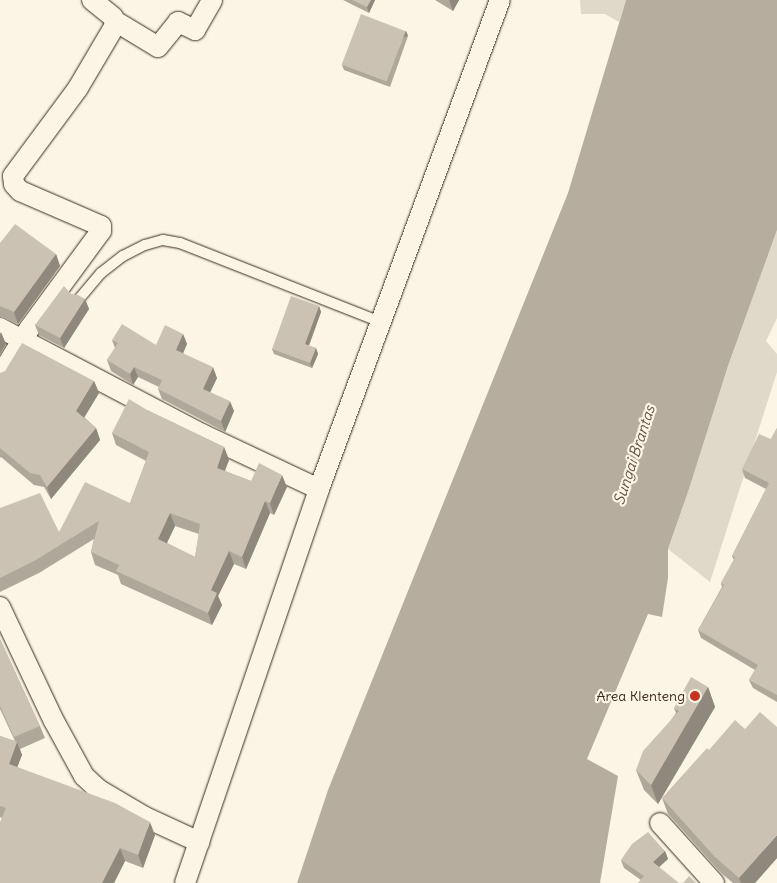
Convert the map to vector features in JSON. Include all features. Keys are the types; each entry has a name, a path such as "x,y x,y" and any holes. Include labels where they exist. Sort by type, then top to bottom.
{"street":[{"path":"92,0 115,20 158,47 178,22 195,30 212,0"},
{"path":"185,883 319,489 500,0"},
{"path":"0,376 29,329 102,228 20,191 14,184 13,176 78,88 114,27 115,20"},
{"path":"0,328 202,434 319,489"},
{"path":"0,607 62,736 84,776 99,790 145,817 199,842"},
{"path":"660,823 714,883"}],"lane":[{"path":"79,300 101,273 123,256 145,244 163,240 180,243 381,322"}],"shaded area":[{"path":"580,0 626,0 619,22 605,14 581,14"},
{"path":"777,230 777,318 766,341 777,354 777,372 710,582 668,549 728,366"}],"water":[{"name":"Sungai Brantas","path":"626,0 777,0 777,230 728,366 668,549 668,578 662,617 648,614 587,759 618,776 600,883 297,883 328,790 568,193"}],"building":[{"path":"352,0 371,0 367,7"},
{"path":"361,14 406,31 386,82 342,64"},
{"path":"15,224 56,254 14,312 0,306 0,243"},
{"path":"64,286 71,294 85,299 60,338 35,325"},
{"path":"291,296 319,306 305,344 316,348 310,363 272,349"},
{"path":"122,324 156,345 165,325 183,334 176,350 213,367 203,389 230,401 221,421 158,389 162,380 134,367 130,374 107,360 118,343 112,340"},
{"path":"22,343 94,381 76,411 96,428 47,487 40,475 30,473 0,448 0,373 5,371"},
{"path":"129,399 147,410 224,447 217,468 251,481 259,463 282,475 270,503 265,501 242,557 229,551 211,590 217,593 208,613 116,571 119,565 91,552 99,521 34,561 0,578 0,508 40,493 59,532 85,482 130,503 149,452 112,433","holes":["170,513 200,524 195,557 158,539"]},
{"path":"777,428 777,695 749,680 758,665 698,630 724,585 721,583 735,557 732,556 769,483 742,469 759,434 771,439"},
{"path":"0,639 40,726 14,737 0,706"},
{"path":"691,677 708,687 651,785 636,770 643,751 679,711 674,708"},
{"path":"760,712 777,727 777,835 739,878 714,856 662,798 707,748 709,750 735,720 745,729"},
{"path":"0,736 17,742 9,764 115,803 150,822 138,855 120,848 102,883 0,883 0,822 6,808 0,806"},
{"path":"648,832 665,851 653,862 679,883 638,883 644,876 621,860 632,844"},
{"path":"689,876 696,883 683,883"}],"place":[{"name":"Area Klenteng","path":"695,696"}]}
